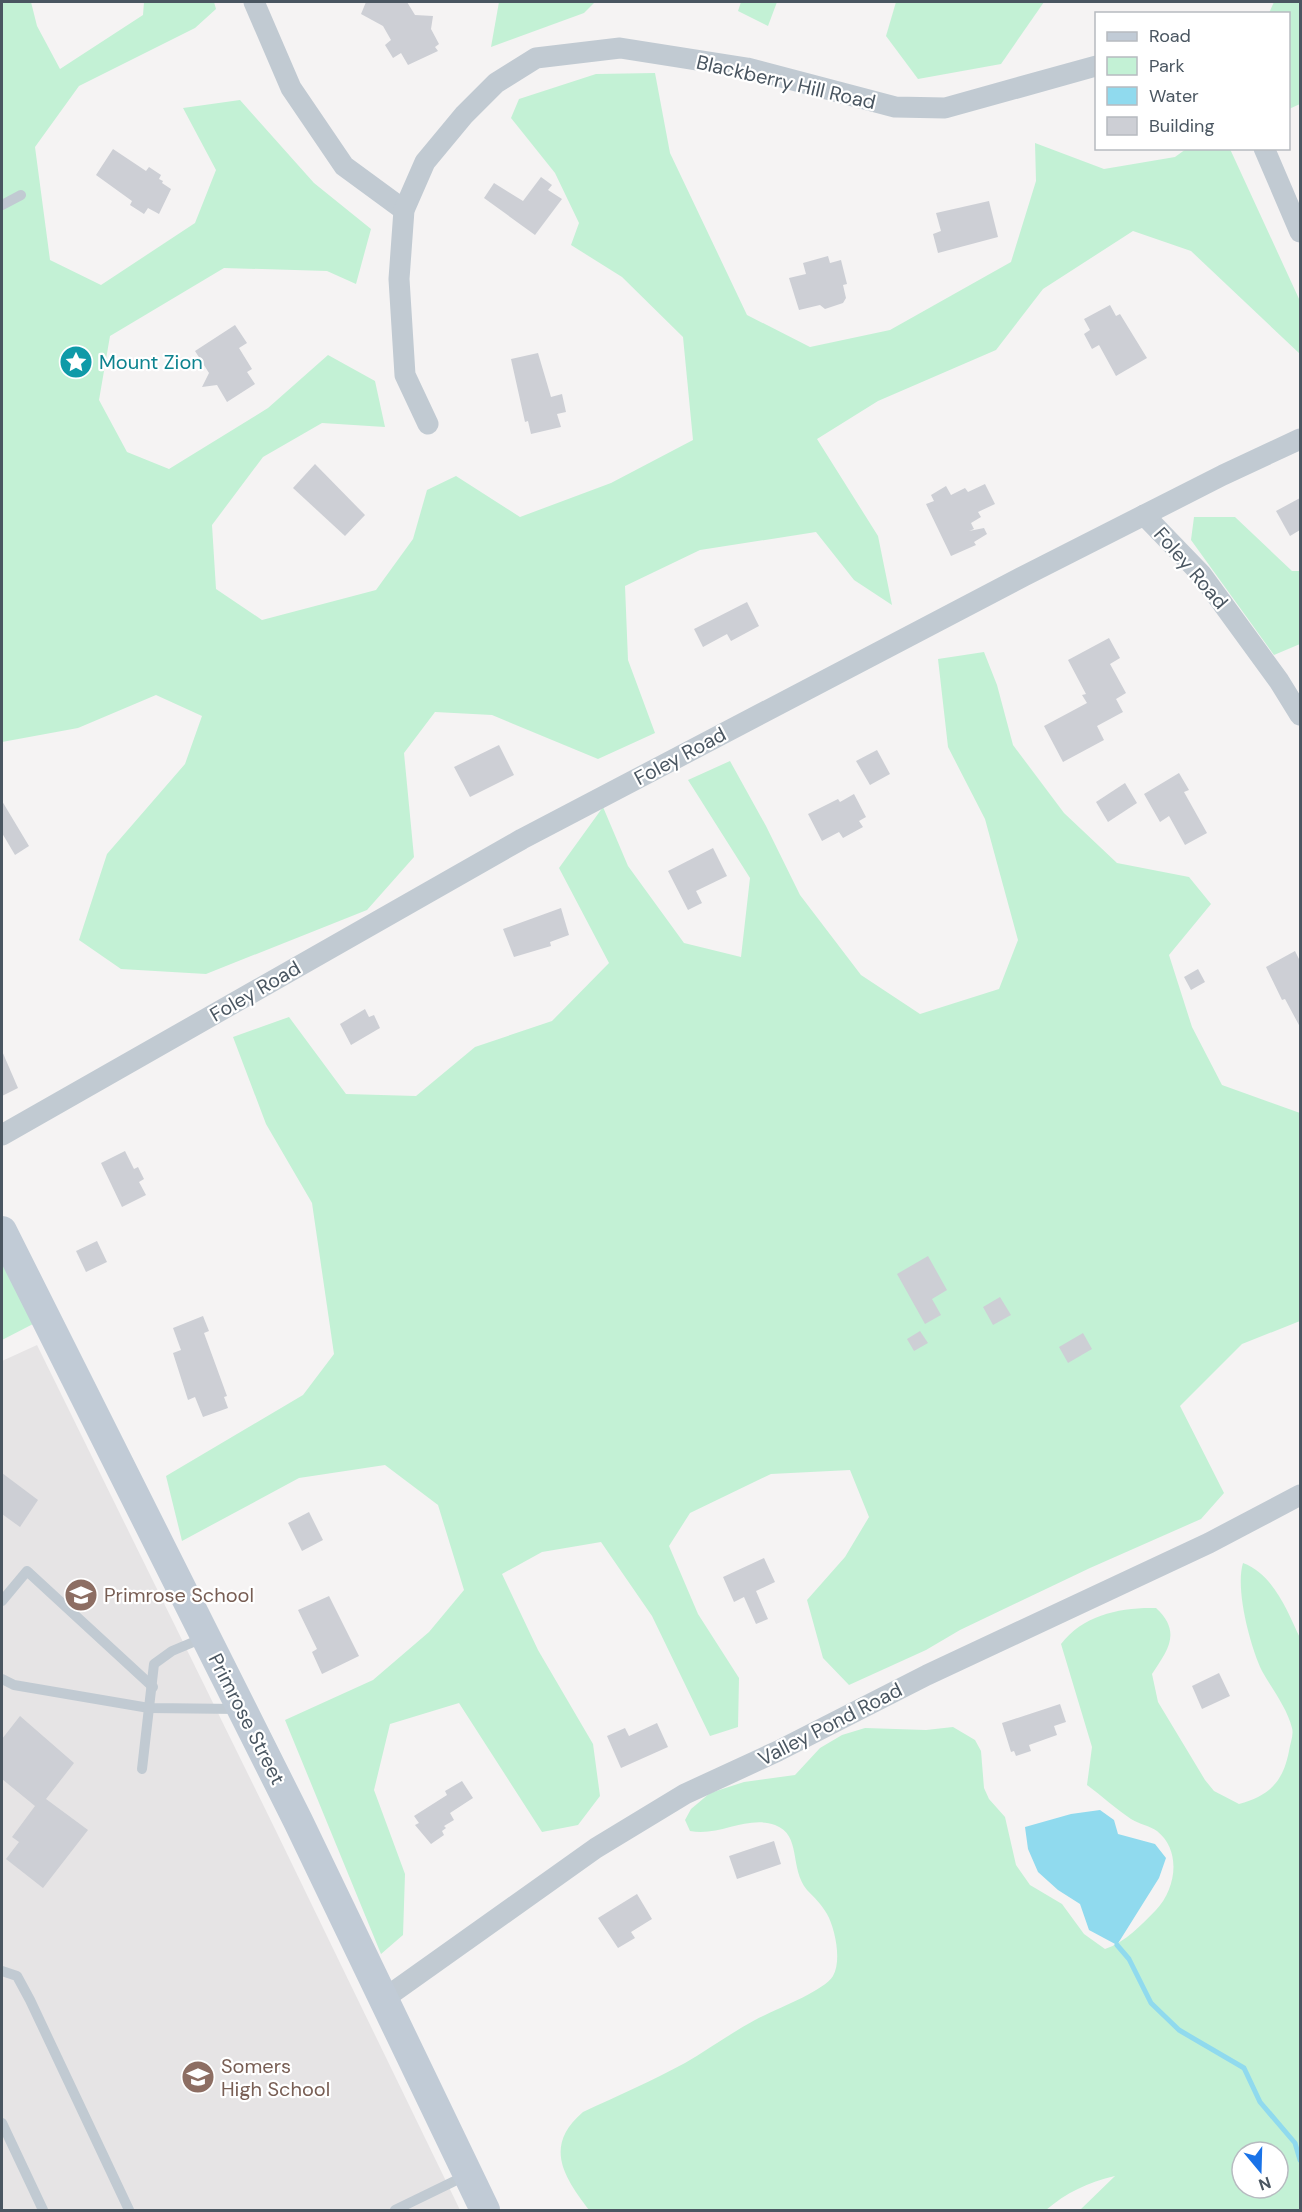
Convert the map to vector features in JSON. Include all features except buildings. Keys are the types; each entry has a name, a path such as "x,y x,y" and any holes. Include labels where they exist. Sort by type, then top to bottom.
{"main road":[{"name":"Primrose Street","path":"2,1231 385,1998 485,2211"}],"street":[{"path":"254,2 291,88 344,166 404,210"},
{"name":"Blackberry Hill Road","path":"428,424 405,375 399,279 404,210 425,162 464,115 496,83 537,58 620,48 747,68 894,108 945,108 1095,66"},
{"path":"1265,150 1300,232"},
{"path":"1144,515 1300,439"},
{"name":"Foley Road","path":"2,1135 522,840 813,685 1144,515 1201,574 1279,681 1300,715"},
{"name":"Valley Pond Road","path":"385,1998 596,1848 686,1794 778,1751 927,1675 1209,1543 1300,1495"}],"lane":[{"path":"2,205 21,195"},
{"path":"2,1601 27,1571 153,1688"},
{"path":"142,1769 154,1664 172,1651 206,1637"},
{"path":"2,1679 14,1685 149,1708 242,1709"},
{"path":"2,1971 17,1976 30,2000 129,2211"},
{"path":"2,2123 43,2211"},
{"path":"395,2211 467,2175"}],"shaded area":[{"path":"37,1345 460,2210 2,2210 2,1361"}],"green space":[{"path":"2,2 31,2 37,26 60,69 143,15 144,2 214,2 216,9 195,28 79,86 35,147 50,260 101,285 195,223 216,170 183,108 240,100 314,183 371,229 356,284 327,271 224,268 110,336 99,400 127,452 169,469 268,408 328,355 375,381 385,427 322,423 263,457 212,525 216,589 262,620 376,590 413,539 427,490 456,476 520,517 611,483 693,440 683,337 622,277 571,245 579,223 555,173 511,118 519,99 596,74 655,73 670,153 747,315 810,347 890,330 1011,262 1036,181 1035,143 1104,169 1175,157 1185,150 1230,150 1300,301 1300,354 1191,251 1133,231 1043,289 996,350 878,401 817,439 878,536 892,605 854,580 816,532 700,550 625,586 628,660 655,733 598,759 492,715 435,712 404,753 414,857 367,910 206,974 121,969 79,940 107,854 185,764 202,716 156,695 78,728 2,742"},
{"path":"499,2 595,2 584,13 491,47"},
{"path":"741,2 777,2 768,26 738,11"},
{"path":"896,2 1044,2 1001,64 918,79 886,36"},
{"path":"1274,2 1300,2 1300,104 1290,109 1290,12 1269,12"},
{"path":"1194,517 1235,517 1292,571 1300,571 1300,644 1274,655 1191,540"},
{"path":"984,652 997,685 1013,745 1064,813 1117,863 1189,877 1211,904 1169,955 1192,1027 1222,1085 1300,1113 1300,1321 1242,1344 1180,1406 1224,1493 1201,1519 1090,1568 960,1630 926,1650 849,1685 823,1658 807,1600 845,1557 869,1517 850,1470 771,1474 690,1513 669,1546 698,1614 739,1678 738,1727 710,1736 652,1616 601,1542 542,1552 502,1574 538,1650 593,1744 600,1796 578,1825 542,1832 459,1703 390,1724 374,1790 405,1874 403,1935 381,1954 285,1720 373,1680 429,1632 464,1590 438,1505 385,1465 299,1478 182,1541 166,1476 303,1395 334,1354 312,1203 266,1124 233,1037 289,1017 346,1094 416,1096 475,1047 552,1021 609,963 559,868 603,807 628,866 684,943 741,957 750,878 688,780 730,761 766,826 800,895 861,975 920,1014 999,989 1018,940 985,819 948,747 938,659"},
{"path":"2,1260 33,1324 2,1340"},
{"path":"1243,1563 1254,1568 1271,1584 1300,1638 1300,2210 1080,2210 1115,2176 1078,2189 1061,2198 1046,2210 589,2210 566,2173 561,2149 564,2137 571,2125 583,2112 673,2070 737,2030 809,1994 828,1982 836,1970 835,1936 830,1920 823,1907 802,1881 789,1836 775,1825 764,1823 743,1824 712,1831 690,1831 685,1820 691,1809 710,1793 744,1782 795,1775 820,1748 842,1735 865,1728 926,1730 953,1727 975,1740 981,1751 984,1788 989,1799 1005,1817 1016,1865 1030,1885 1062,1904 1084,1934 1105,1949 1113,1946 1133,1932 1163,1901 1172,1881 1173,1859 1165,1839 1157,1831 1131,1819 1087,1785 1092,1747 1061,1644 1080,1626 1104,1615 1129,1609 1156,1608 1169,1625 1170,1633 1167,1649 1152,1674 1158,1702 1205,1780 1214,1791 1239,1804 1267,1791 1279,1779 1292,1739 1287,1713 1262,1671 1253,1647 1242,1602"}],"water":[{"path":"1100,1810 1114,1820 1118,1834 1155,1844 1166,1858 1159,1878 1117,1945 1089,1930 1080,1904 1058,1890 1038,1872 1028,1849 1025,1827 1071,1814"}],"waterway":[{"path":"1117,1945 1129,1959 1151,2003 1179,2030 1244,2068 1260,2102 1295,2143 1300,2160"}],"place":[{"name":"Mount Zion","path":"76,362"},
{"name":"Primrose School","path":"81,1595"},
{"name":"Somers High School","path":"198,2077"}]}
